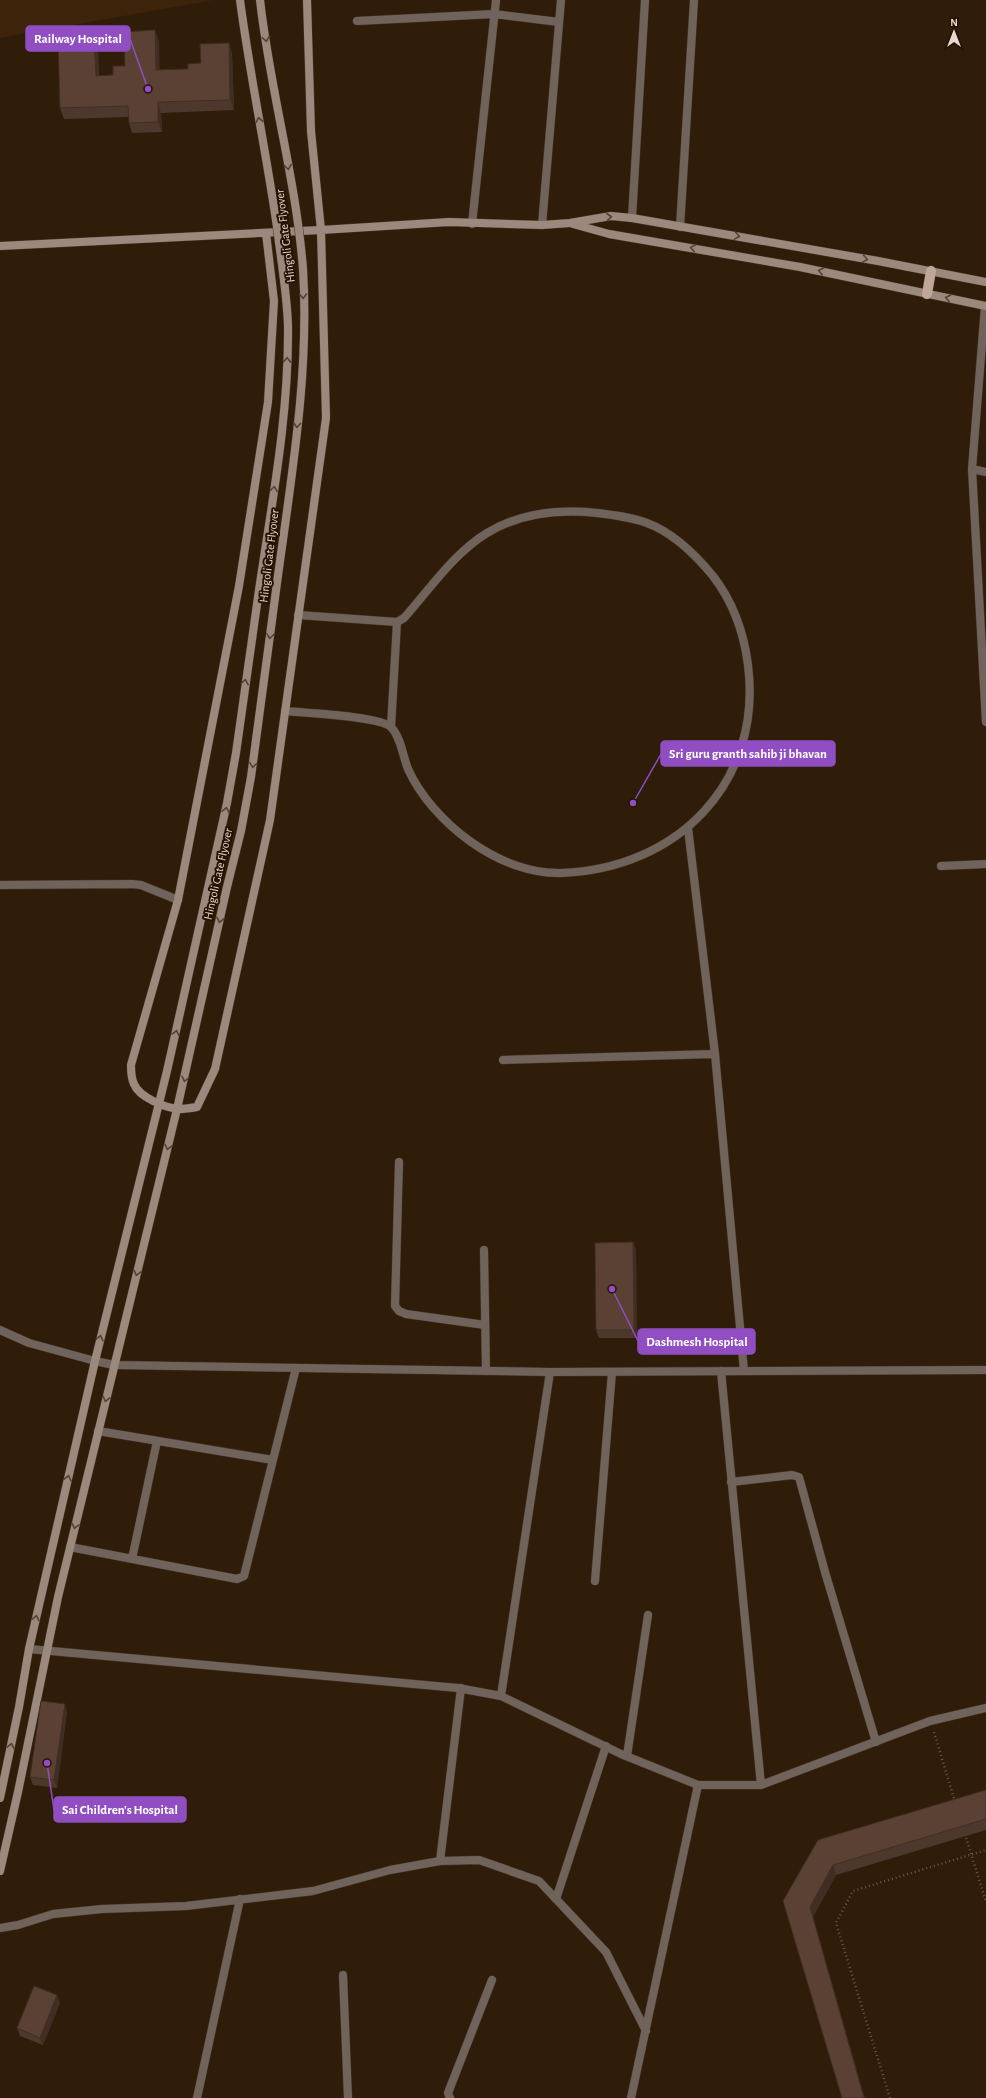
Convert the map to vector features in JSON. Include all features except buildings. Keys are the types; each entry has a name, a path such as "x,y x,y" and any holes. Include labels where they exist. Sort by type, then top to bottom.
{"main road":[{"name":"Hingoli Gate Flyover","path":"0,1798 19,1708 29,1649 95,1360 158,1103 227,803 236,753 282,432 286,384 288,326 285,285 266,157 249,66 240,0"},
{"name":"Hingoli Gate Flyover","path":"0,1871 48,1652 58,1597 178,1109 227,887 241,831 251,777 297,431 303,347 303,269 288,166 260,0"},
{"path":"266,233 274,301 268,402 239,586 178,900 131,1065 131,1076 134,1085 139,1092 158,1103 178,1109 197,1107 214,1069 268,831 326,418 321,230 311,131 307,0"},
{"path":"0,246 266,233 449,222 472,224 542,225 570,223 611,216 680,226 986,282"},
{"path":"570,223 609,234 800,267 986,306"},
{"path":"927,294 931,271"}],"street":[{"path":"472,224 496,0"},
{"path":"542,225 561,0"},
{"path":"632,218 645,0"},
{"path":"680,226 694,0"},
{"path":"357,21 494,14 559,22"},
{"path":"986,306 972,469 986,722"},
{"path":"972,469 986,472"},
{"path":"285,711 374,720 391,727 396,734 408,769 427,803 459,834 494,855 525,868 558,873 590,870 625,861 651,852 688,828 711,804 733,770 747,731 751,687 746,650 736,616 721,586 701,561 677,539 649,524 622,516 591,512 555,512 520,517 486,533 459,556 404,618 397,622 298,615"},
{"path":"391,727 397,622"},
{"path":"688,828 715,1054 744,1371"},
{"path":"941,866 986,864"},
{"path":"0,885 132,884 141,885 178,900"},
{"path":"503,1060 715,1054"},
{"path":"399,1162 395,1306 399,1311 406,1314 485,1325"},
{"path":"484,1250 486,1371"},
{"path":"0,1330 29,1343 114,1365 550,1372 986,1370"},
{"path":"70,1548 241,1578 245,1573 296,1368"},
{"path":"721,1371 761,1785"},
{"path":"501,1696 550,1372"},
{"path":"596,1581 612,1372"},
{"path":"98,1431 273,1460"},
{"path":"132,1559 157,1441"},
{"path":"731,1482 792,1475 799,1477 826,1576 876,1742"},
{"path":"627,1756 648,1615"},
{"path":"29,1649 48,1652 461,1688 501,1696 627,1756 698,1785 761,1785 930,1721 986,1708"},
{"path":"440,1861 461,1688"},
{"path":"556,1899 606,1746"},
{"path":"631,2098 698,1785"},
{"path":"0,1928 18,1925 53,1914 102,1909 186,1906 313,1891 390,1870 440,1861 479,1860 539,1881 606,1952 646,2031"},
{"path":"197,2098 240,1899"},
{"path":"343,1975 348,2098"},
{"path":"450,2098 448,2093 492,1980"}],"path":[{"path":"930,1721 956,1804"},
{"path":"963,1827 986,1902"},
{"path":"890,2098 836,1923 853,1891 986,1850"}],"shaded area":[{"path":"0,0 214,0 0,38"}],"place":[{"name":"Railway Hospital","path":"148,89"},
{"name":"Sri guru granth sahib ji bhavan","path":"633,803"},
{"name":"Dashmesh Hospital","path":"612,1289"},
{"name":"Sai Children's Hospital","path":"47,1763"}]}
